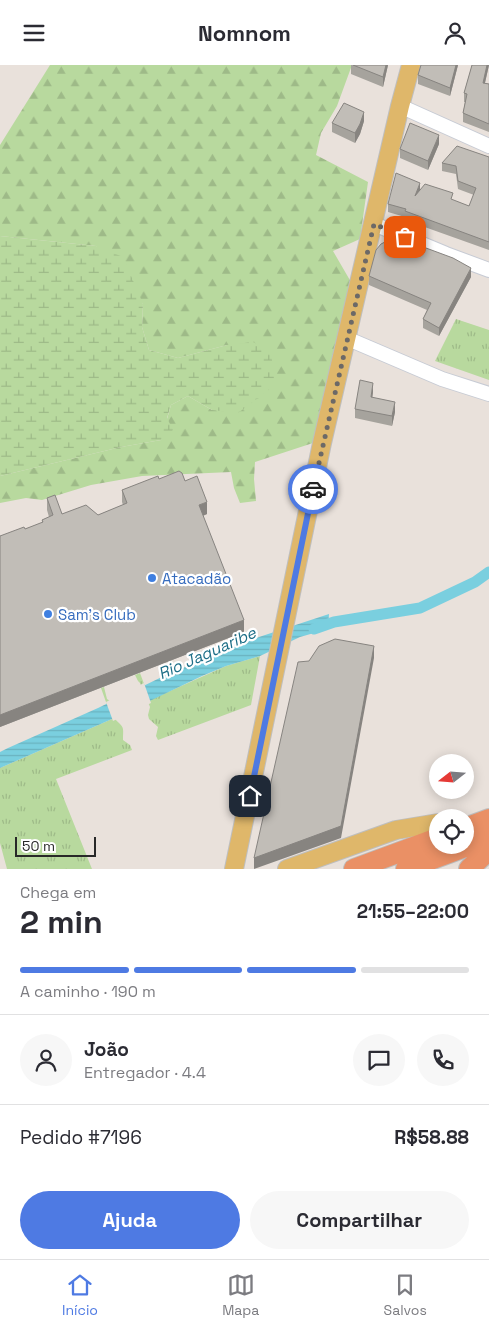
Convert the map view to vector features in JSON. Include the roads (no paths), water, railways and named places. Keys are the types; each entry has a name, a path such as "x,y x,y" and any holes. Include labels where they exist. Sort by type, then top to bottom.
{"highway":[{"path":"474,825 489,819"},
{"path":"406,869 489,838"},
{"path":"354,869 429,841"},
{"path":"469,869 489,850"}],"main road":[{"path":"234,869 346,338 411,65"},
{"path":"474,818 489,815"},
{"path":"287,869 396,830 429,824"}],"street":[{"path":"400,106 489,146"},
{"path":"374,224 446,254 489,269"},
{"path":"346,338 442,379 489,394"}],"water":[{"path":"329,614 328,629 300,637 260,656 226,666 202,676 112,719 0,768 0,752 8,748 98,708 170,673 259,637"}],"waterway":[{"name":"Rio Jaguaribe","path":"314,629 334,622 420,608 475,582 489,572"}],"place":[{"name":"Atacadão","path":"152,578"},
{"name":"Sam's Club","path":"48,614"}]}
